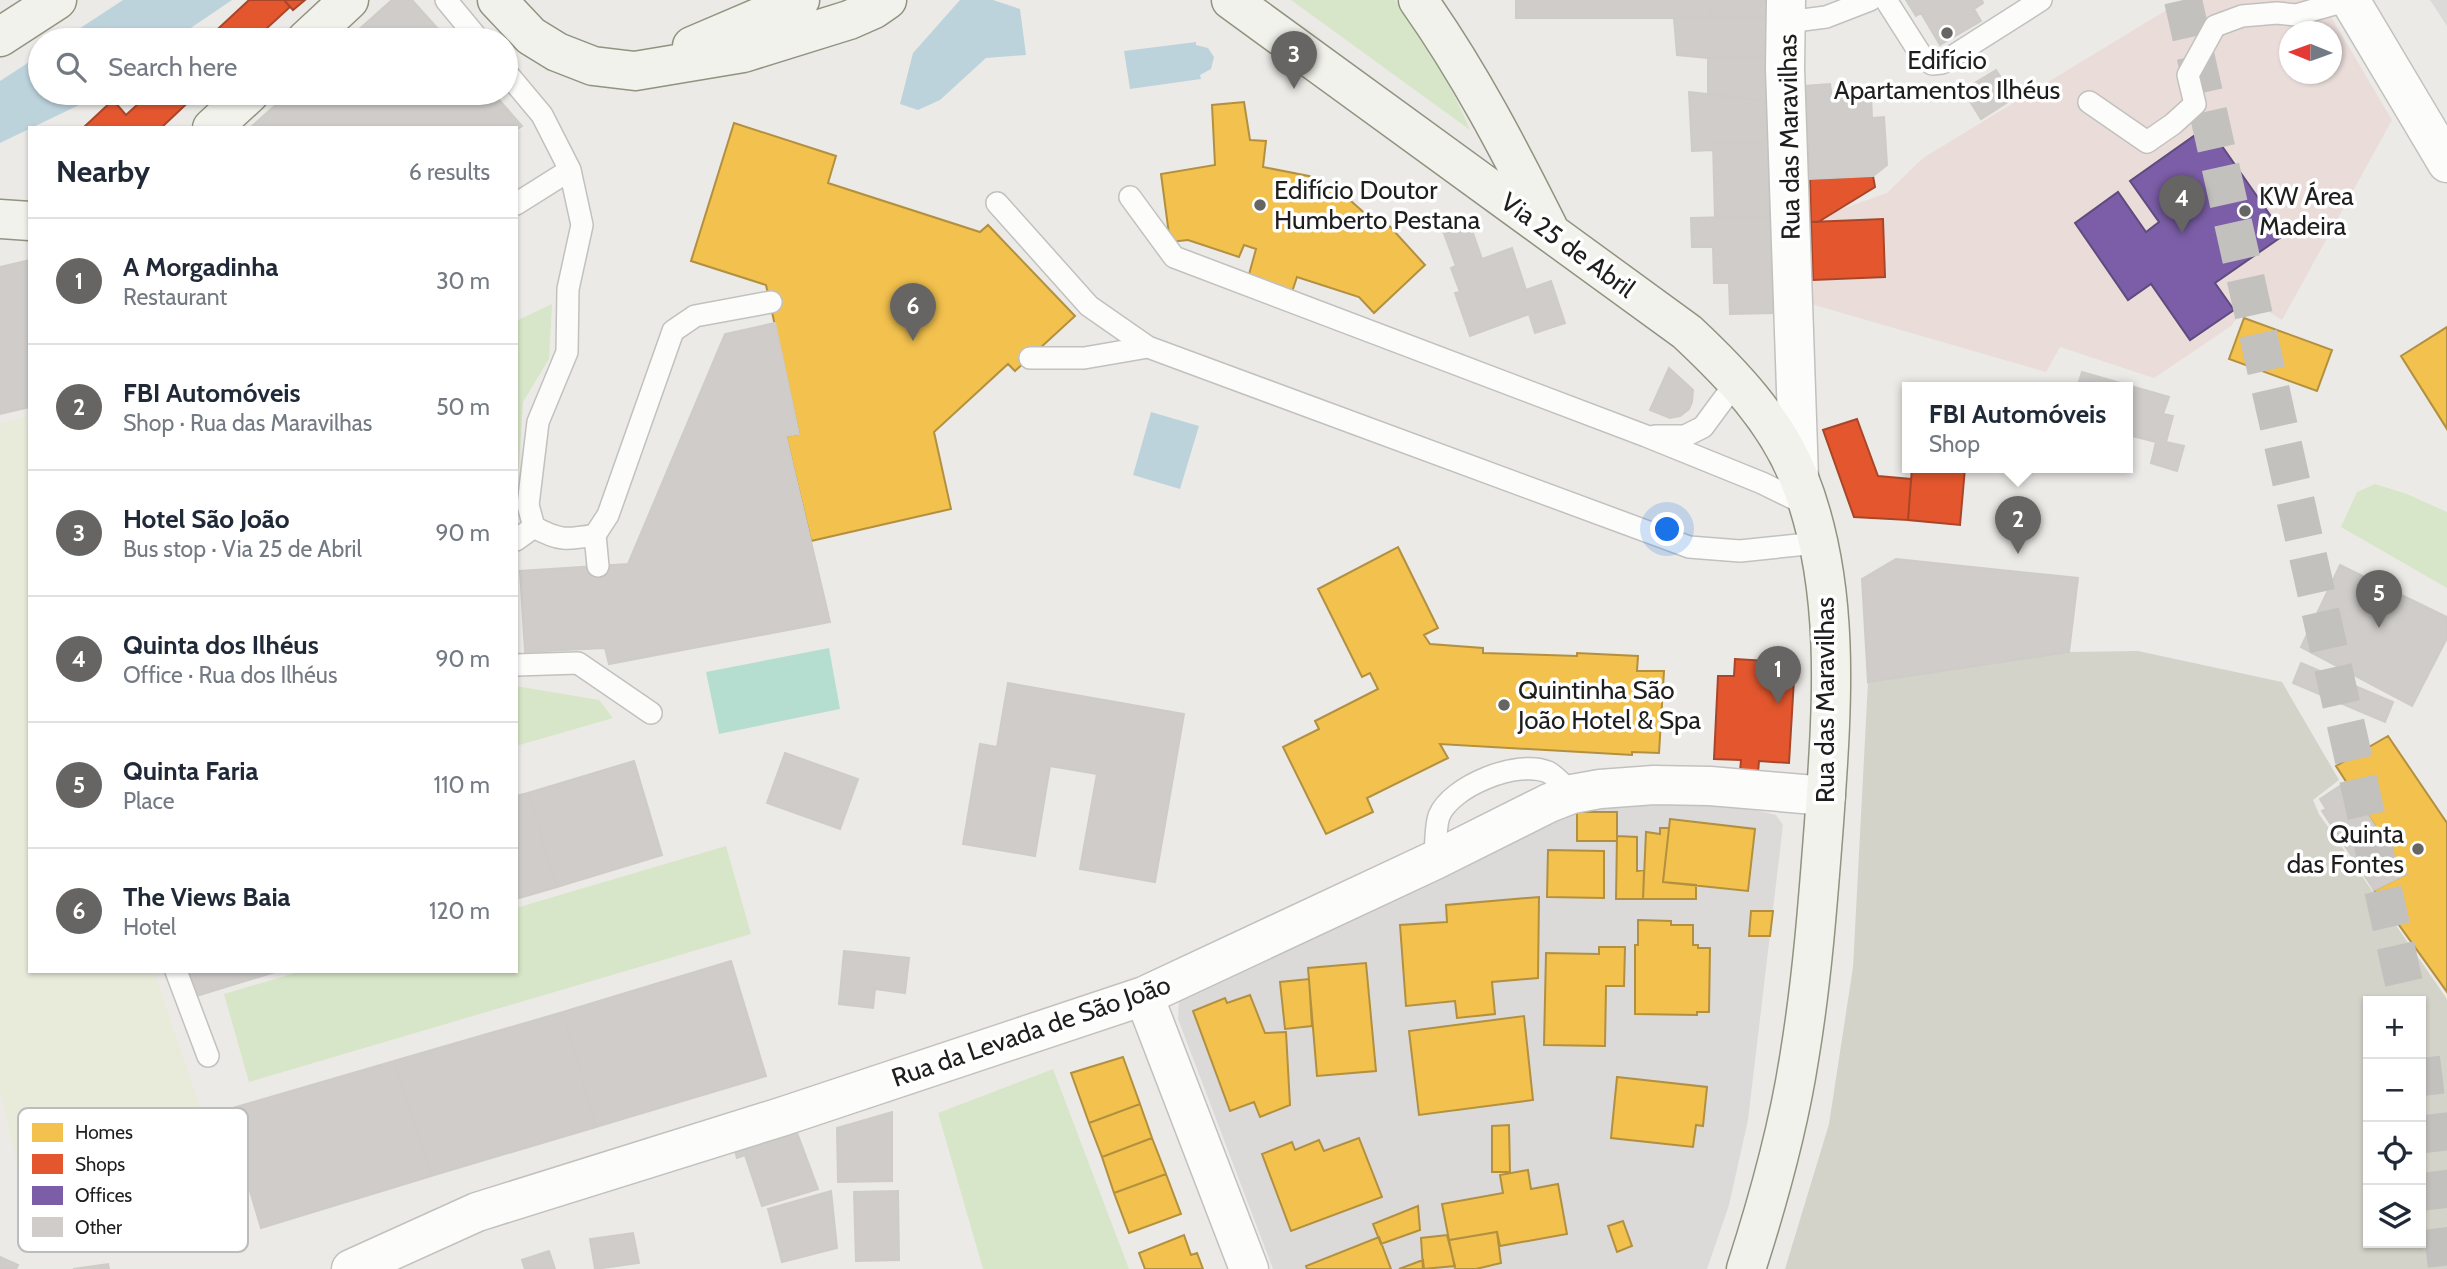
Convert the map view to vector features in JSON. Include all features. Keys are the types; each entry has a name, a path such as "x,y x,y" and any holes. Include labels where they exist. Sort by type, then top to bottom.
{"main road":[{"path":"0,37 57,0"},
{"path":"319,28 349,0"},
{"path":"497,0 531,36 557,52 593,66 635,71 743,53 849,20 887,0"},
{"path":"635,71 800,0"},
{"name":"Via 25 de Abril","path":"1231,0 1687,332 1737,381 1763,414 1803,491"},
{"path":"1418,0 1443,35 1507,144 1550,232"},
{"path":"214,126 237,105"},
{"path":"0,219 28,221"},
{"name":"Rua das Maravilhas","path":"1745,1269 1768,1202 1799,1061 1814,957 1826,796 1831,634 1825,574 1803,491"}],"street":[{"path":"2349,0 2447,163"},
{"name":"Rua das Maravilhas","path":"1786,11 1785,68 1803,491"},
{"name":"Rua da Levada de São João","path":"351,1269 477,1212 784,1116 1144,996 1572,794 1654,785 1710,786 1826,796"},
{"path":"1144,996 1249,1269"}],"lane":[{"path":"446,0 469,28"},
{"path":"1786,11 1826,17 1870,0"},
{"path":"1886,0 1921,55 1932,64 1942,63 2042,0"},
{"path":"2089,102 2147,142 2195,104 2188,75 2215,26 2242,16 2277,13 2296,15 2349,0"},
{"path":"518,86 542,115 570,170 582,225 568,289 566,352 538,422 528,505 534,527 553,538 573,539 594,535"},
{"path":"518,203 570,170"},
{"path":"1130,197 1174,257 1646,436 1762,483 1803,491"},
{"path":"997,203 1089,306 1148,347 1689,547 1740,551 1817,543"},
{"path":"598,566 594,535 608,515 673,331 695,316 771,302"},
{"path":"1030,358 1084,358 1148,347"},
{"path":"1646,436 1685,436 1703,427 1737,381"},
{"path":"518,539 534,527"},
{"path":"518,665 578,663 651,713"},
{"path":"1435,860 1439,816 1454,795 1484,778 1519,769 1548,772 1572,794"},
{"path":"177,973 208,1056"}],"shaded area":[{"path":"2183,0 2321,0 2333,21 2279,21 2279,84 2342,84 2342,35 2392,120 2282,320 2250,300 2231,326 2154,378 2060,347 2046,372 1811,304 1808,221 1887,193 1923,158"},
{"path":"2430,0 2447,0 2447,26"},
{"path":"2138,651 2282,682 2339,780 2313,800 2319,814 2447,999 2447,1269 1785,1269 1829,1124 1853,967 1868,682 2069,652"},
{"path":"1688,794 1776,815 1783,825 1748,1120 1729,1205 1707,1269 1273,1269 1178,1019 1179,1000 1570,810"}],"green space":[{"path":"1291,0 1395,0 1437,62 1470,130"},
{"path":"552,304 549,359 523,402 518,469 518,320"},
{"path":"28,416 28,973 155,973 200,1108 18,1108 18,1165 0,1092 0,423"},
{"path":"2375,484 2407,494 2447,512 2447,588 2341,527 2357,492"},
{"path":"829,648 840,709 719,734 706,672"},
{"path":"518,686 599,700 613,718 518,745"},
{"path":"726,846 751,934 249,1082 224,994 295,973 518,973 518,907"},
{"path":"1053,1069 1129,1269 983,1269 938,1113"}],"water":[{"path":"123,0 232,0 191,28 80,28"},
{"path":"960,0 993,0 1020,9 1026,55 986,58 940,100 918,110 900,104 913,53"},
{"path":"1196,42 1196,45 1208,48 1214,57 1211,69 1200,75 1201,79 1130,89 1124,51"},
{"path":"28,63 28,105 79,105 35,126 28,126 28,130 0,143 0,81"},
{"path":"1151,412 1199,426 1180,489 1133,475"}],"building: Homes":[{"name":"Edifício Doutor Humberto Pestana","path":"1244,102 1250,140 1266,141 1263,167 1309,176 1341,192 1370,218 1384,220 1425,265 1374,313 1359,297 1297,277 1292,292 1248,278 1256,249 1244,245 1239,257 1188,240 1170,242 1161,174 1215,165 1212,105"},
{"path":"734,123 836,156 828,183 980,232 988,225 1075,316 1015,371 1008,364 934,432 951,509 811,541 786,436 799,434 766,285 691,261"},
{"path":"2244,318 2332,350 2317,391 2229,359"},
{"path":"2447,327 2447,429 2401,356"},
{"name":"Quintinha São João Hotel & Spa","path":"1398,547 1438,628 1424,635 1430,644 1483,648 1483,653 1638,656 1637,671 1664,671 1659,753 1632,752 1632,755 1440,744 1448,758 1367,798 1373,812 1326,834 1283,747 1319,729 1315,721 1378,689 1370,673 1362,677 1318,589"},
{"name":"Quinta das Fontes","path":"2388,736 2447,823 2447,992 2374,890 2406,874 2336,766"},
{"path":"1577,812 1617,812 1617,841 1577,841"},
{"path":"1670,819 1755,829 1748,891 1663,882"},
{"path":"1660,828 1669,828 1663,882 1696,885 1696,899 1643,899 1646,832 1660,834"},
{"path":"1617,836 1637,837 1637,871 1644,870 1643,899 1616,899"},
{"path":"1548,850 1604,851 1604,898 1547,897"},
{"path":"1539,897 1538,978 1492,982 1495,1014 1457,1018 1455,1001 1406,1006 1400,925 1447,922 1446,905"},
{"path":"1751,911 1773,911 1770,936 1749,936"},
{"path":"1638,920 1693,925 1693,945 1710,948 1709,1012 1697,1012 1697,1015 1635,1014 1635,945 1638,945"},
{"path":"1599,947 1625,947 1624,986 1606,986 1605,1046 1544,1045 1546,953 1599,954"},
{"path":"1366,963 1376,1071 1317,1076 1308,968"},
{"path":"1309,979 1312,1026 1285,1029 1280,982"},
{"path":"1250,995 1265,1033 1286,1032 1290,1105 1260,1117 1254,1102 1230,1111 1193,1011 1225,998 1227,1003"},
{"path":"1524,1016 1533,1100 1419,1115 1409,1031"},
{"path":"1123,1057 1140,1104 1089,1123 1071,1073"},
{"path":"1617,1077 1707,1087 1703,1126 1696,1125 1693,1147 1611,1138"},
{"path":"1140,1104 1152,1138 1102,1157 1089,1123"},
{"path":"1509,1125 1510,1172 1492,1172 1492,1126"},
{"path":"1152,1138 1166,1174 1114,1193 1102,1157"},
{"path":"1359,1138 1382,1197 1291,1231 1262,1154 1292,1142 1295,1150 1319,1140 1324,1151"},
{"path":"1528,1170 1531,1189 1558,1184 1567,1234 1500,1246 1497,1232 1449,1240 1442,1204 1503,1193 1500,1175"},
{"path":"1166,1174 1181,1214 1129,1233 1114,1193"},
{"path":"1418,1206 1420,1230 1381,1244 1373,1224"},
{"path":"1623,1221 1632,1246 1617,1252 1608,1226"},
{"path":"1497,1232 1501,1263 1476,1269 1455,1269 1449,1240"},
{"path":"1184,1235 1191,1255 1197,1253 1203,1269 1145,1269 1139,1253"},
{"path":"1447,1235 1455,1266 1423,1269 1421,1238"},
{"path":"1379,1237 1391,1269 1307,1269 1306,1266"},
{"path":"1423,1260 1424,1269 1399,1269"}],"building: Shops":[{"path":"249,0 284,0 290,7 267,28 219,28"},
{"path":"284,0 305,0 293,10"},
{"path":"108,105 117,105 126,115 137,105 185,105 163,126 85,126"},
{"path":"1873,176 1875,187 1818,222 1811,222 1810,179"},
{"path":"1883,219 1885,277 1813,280 1811,222"},
{"path":"1857,419 1878,476 1911,479 1908,520 1854,517 1823,430"},
{"path":"1912,473 1965,473 1960,525 1908,520"},
{"path":"1735,659 1783,662 1782,679 1794,679 1789,763 1759,761 1758,773 1740,772 1741,760 1714,759 1718,676 1734,676"}],"building: Offices":[{"path":"2208,126 2284,235 2215,283 2234,310 2190,340 2151,284 2128,300 2075,223 2118,192 2146,232 2159,222 2130,181"}],"building: Other":[{"path":"392,0 412,0 437,28 360,28"},
{"path":"1516,0 1710,0 1710,18 1516,18"},
{"path":"1710,0 1767,0 1768,18 1710,18"},
{"name":"Edifício Apartamentos Ilhéus","path":"1906,0 1982,0 1983,3 1974,9 1981,21 1940,45 1921,13 1916,16"},
{"path":"1674,18 1768,18 1768,56 1708,58 1677,55"},
{"path":"1768,56 1771,101 1708,95 1708,58"},
{"path":"1996,70 2014,98 1981,119 1963,90"},
{"path":"1830,84 1832,98 1871,96 1872,118 1884,117 1887,165 1873,176 1810,179 1804,86"},
{"path":"1689,92 1771,101 1773,142 1713,144 1713,150 1692,151"},
{"path":"276,105 504,105 522,126 518,129 518,126 252,126"},
{"path":"1773,142 1774,216 1715,218 1713,144"},
{"path":"1774,216 1777,313 1730,314 1729,283 1714,283 1713,247 1692,247 1691,218"},
{"path":"1468,219 1482,259 1512,248 1526,290 1551,281 1565,323 1535,333 1529,314 1470,336 1455,293 1460,292 1451,268 1456,266 1442,228"},
{"path":"28,260 28,407 0,414 0,267"},
{"path":"775,323 799,434 786,436 830,622 609,664 605,648 525,652 520,571 628,564 725,334"},
{"path":"1669,368 1693,390 1689,409 1680,416 1670,418 1650,410"},
{"path":"2082,372 2117,382 2079,382"},
{"path":"2133,387 2169,397 2163,414 2173,416 2166,442 2184,446 2177,471 2151,463 2156,442 2133,436"},
{"path":"1896,559 2078,578 2069,652 1868,682 1862,579"},
{"path":"2340,565 2447,617 2447,638 2412,706 2301,647"},
{"path":"2301,663 2393,702 2385,722 2293,683"},
{"path":"1008,683 1184,714 1155,882 1080,869 1097,774 1050,766 1035,856 963,844 980,744 997,747"},
{"path":"785,753 858,779 840,829 767,803"},
{"path":"634,761 662,855 557,887 528,793"},
{"path":"2346,782 2406,874 2374,890 2322,811 2326,809 2320,799"},
{"path":"528,793 557,887 518,898 518,796"},
{"path":"844,951 909,958 905,993 875,989 873,1008 839,1004"},
{"path":"731,961 766,1076 596,1127 563,1012"},
{"path":"183,973 271,973 190,998"},
{"path":"563,1012 596,1127 431,1176 394,1061"},
{"path":"394,1061 431,1176 261,1228 248,1184 248,1108 233,1108"},
{"path":"892,1112 892,1181 838,1182 837,1128"},
{"path":"796,1130 818,1189 762,1206 745,1155 737,1158 734,1148"},
{"path":"831,1191 837,1248 782,1262 768,1209"},
{"path":"898,1191 899,1260 856,1261 854,1192"},
{"path":"633,1233 639,1263 595,1269 590,1239"},
{"path":"549,1251 555,1269 525,1269 522,1260"},
{"path":"0,1257 18,1265 16,1269 0,1269"},
{"path":"108,1264 109,1269 73,1269"}],"tunnel":[{"path":"2183,0 2407,996"},
{"path":"2421,1059 2447,1268"}],"place":[{"name":"Edifício Apartamentos Ilhéus","path":"1947,33"},
{"name":"Hotel São João","path":"1294,89"},
{"name":"Edifício Doutor Humberto Pestana","path":"1260,205"},
{"name":"KW Área Madeira","path":"2245,211"},
{"name":"Quinta dos Ilhéus","path":"2182,233"},
{"name":"The Views Baia","path":"913,341"},
{"name":"FBI Automóveis","path":"2018,554"},
{"name":"Quinta Faria","path":"2379,628"},
{"name":"A Morgadinha","path":"1778,704"},
{"name":"Quintinha São João Hotel & Spa","path":"1504,705"},
{"name":"Quinta das Fontes","path":"2418,849"}]}
